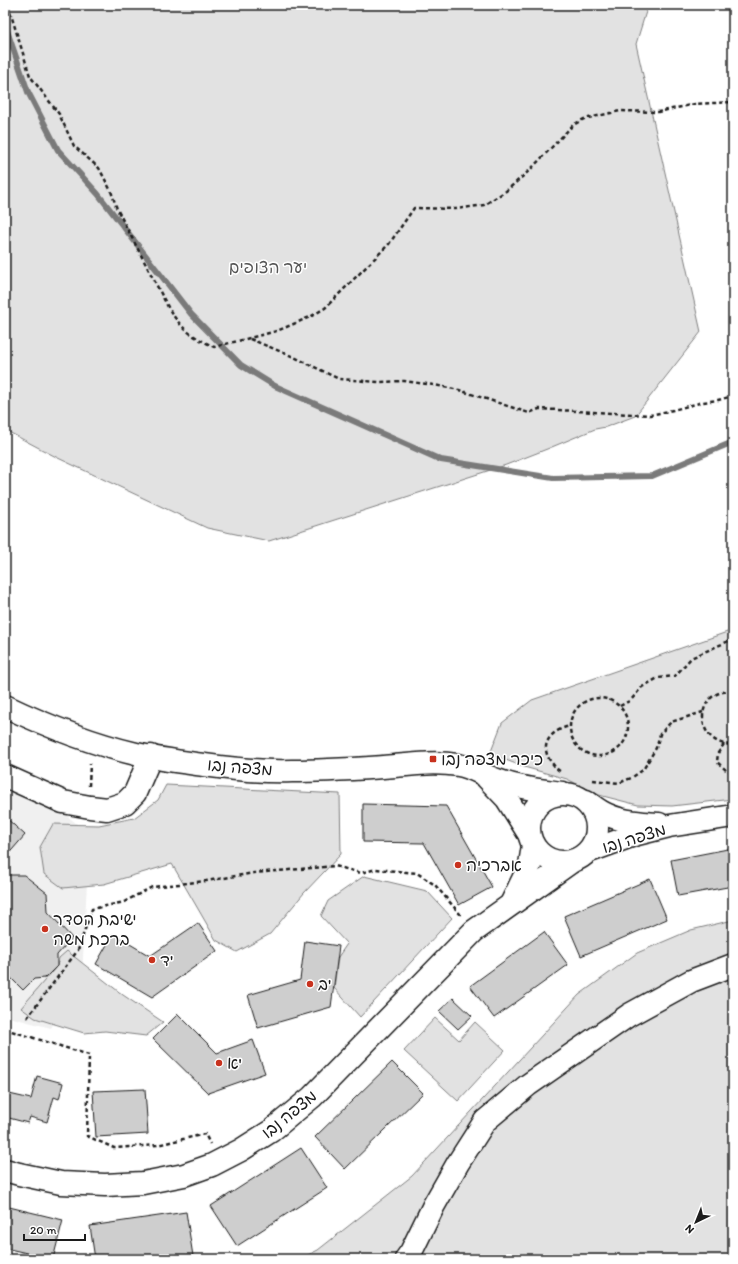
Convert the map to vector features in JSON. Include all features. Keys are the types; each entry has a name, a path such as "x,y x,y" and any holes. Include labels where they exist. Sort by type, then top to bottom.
{"street":[{"name":"מצפה נבו","path":"5,706 43,724 136,754 242,770 341,770 438,763 459,765 482,773 495,780 521,787 563,783"},
{"path":"5,776 63,802 107,809 125,803 135,793 150,756"},
{"name":"מצפה נבו","path":"482,773 507,799 531,840"},
{"path":"510,907 530,864 531,840 529,822 533,811 541,802 551,796 563,783 574,795 584,800 592,809 597,820 598,831 595,842 590,851 581,858 571,862 561,863 550,860 541,855 531,840"},
{"name":"מצפה נבו","path":"584,800 607,814 618,818 643,823 678,825"},
{"name":"מצפה נבו","path":"590,851 637,834 678,825 733,816"},
{"name":"מצפה נבו","path":"5,1170 61,1182 105,1186 143,1183 184,1175 220,1161 241,1150 271,1131 312,1096 474,932 571,862"},
{"path":"406,1259 458,1163 485,1121 528,1085 629,1014 691,981 733,965"}],"path":[{"path":"8,5 30,76 59,114 74,146 99,168 111,190 117,209 169,309 179,324 191,335 214,348 277,331 310,317 325,308 389,244 414,208 456,209 484,205 506,191 530,170 573,124 584,119 620,112 658,112 695,104 733,102"},
{"path":"250,339 294,357 339,379 378,382 404,380 434,385 459,390 529,413 539,409 650,415 733,396"},
{"path":"620,706 631,700 642,687 658,678 675,676 691,658 733,639"},
{"path":"733,692 720,693 712,698 703,712 705,729 710,736 716,741 733,745"},
{"path":"593,698 607,699 612,700 620,706 627,718 628,732 625,741 619,748 610,754 601,756 583,751 576,744 570,726 572,716 577,708 584,702 593,698"},
{"path":"570,726 562,728 550,737 546,744 546,752 557,769 563,783 590,780 619,783 631,778 643,770 656,748 660,734 671,722 703,712"},
{"path":"84,806 90,782 90,740"},
{"path":"724,744 718,753 717,762 727,771 733,772"},
{"path":"27,1018 78,950 92,908 124,902 152,886 206,881 254,872 335,866 361,873 376,869 417,873 435,885 448,899"},
{"path":"5,1029 89,1055 87,1136 114,1148 157,1145 205,1134 220,1161"}],"shaded area":[{"name":"ישיבת הסדר ברכת משה","path":"5,766 92,836 87,882 82,977 51,1028 5,1016"}],"green space":[{"name":"יער הצופים","path":"5,5 648,5 636,44 701,332 635,416 606,427 595,429 506,465 269,541 207,528 58,458 5,430"},
{"path":"733,630 733,799 672,806 638,805 599,795 567,779 524,767 490,754 502,723 532,700"},
{"path":"166,785 340,794 341,854 304,893 270,934 237,952 216,940 172,864 104,884 63,888 44,874 40,847 53,824 99,825 134,818 158,800"},
{"path":"364,876 427,891 452,918 360,1017 334,988 338,957 347,944 321,916 328,901"},
{"path":"733,920 733,1259 300,1259 318,1250 412,1176 579,995 637,953 691,930"},
{"path":"67,951 123,995 163,1022 146,1036 105,1031 84,1033 35,1018 21,1008 57,966 59,958"},
{"path":"435,1018 459,1040 475,1022 505,1050 458,1101 404,1051"}],"building":[{"name":"אברכיה","path":"363,804 446,806 492,887 459,905 424,843 363,842"},
{"path":"5,817 25,835 5,858"},
{"path":"733,848 733,886 678,896 671,860"},
{"path":"5,875 24,875 47,893 48,912 72,938 57,955 57,966 45,978 34,979 23,990 11,978 5,980"},
{"path":"650,879 667,919 581,956 564,916"},
{"name":"ד'","path":"198,923 217,951 152,997 96,964 113,934 150,956"},
{"path":"544,932 568,965 494,1018 470,986"},
{"name":"ב'","path":"305,941 339,946 331,1007 258,1028 248,995 300,980"},
{"path":"453,998 472,1016 458,1029 439,1011"},
{"name":"א'","path":"178,1014 217,1053 253,1040 265,1073 208,1093 153,1039"},
{"path":"392,1062 423,1093 345,1169 315,1137"},
{"path":"37,1076 63,1083 59,1099 54,1097 47,1122 30,1117 28,1123 5,1117 5,1093 31,1099"},
{"path":"145,1089 148,1134 96,1137 93,1091"},
{"path":"301,1148 327,1188 237,1246 211,1206"},
{"path":"5,1206 63,1220 53,1259 5,1248"},
{"path":"186,1212 193,1256 171,1259 95,1259 90,1226"}],"waterway":[{"path":"5,25 28,92 58,150 98,194 191,314 241,365 275,386 441,460 553,478 652,476 733,442"}],"place":[{"name":"כיכר מצפה נבו","path":"433,759"},
{"name":"אברכיה","path":"458,865"},
{"name":"ישיבת הסדר ברכת משה","path":"45,929"},
{"name":"ד'","path":"152,960"},
{"name":"ב'","path":"310,984"},
{"name":"א'","path":"219,1063"}]}
